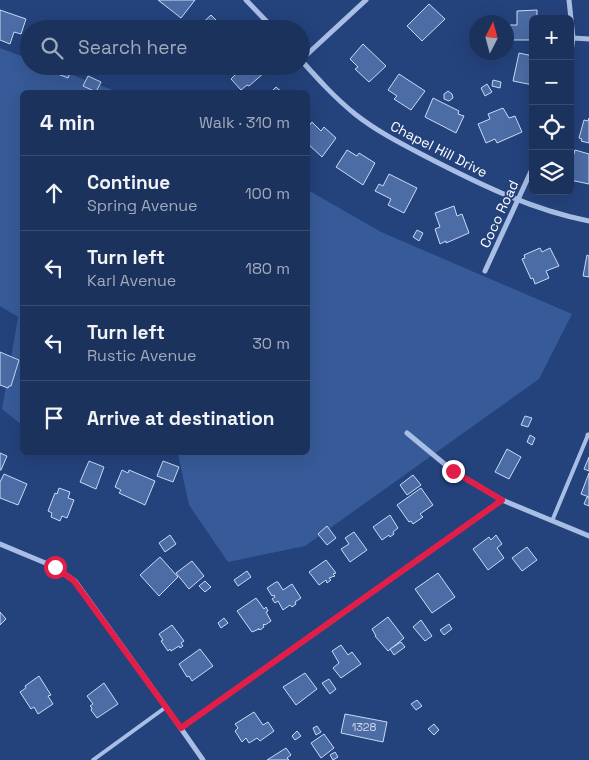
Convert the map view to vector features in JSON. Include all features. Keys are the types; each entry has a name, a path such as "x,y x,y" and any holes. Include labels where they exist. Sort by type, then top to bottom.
{"street":[{"path":"246,0 265,20"},
{"path":"310,52 366,0"},
{"path":"569,0 571,15"},
{"path":"574,38 589,39"},
{"name":"Chapel Hill Drive","path":"310,70 327,89 355,114 384,133 466,177 518,200 555,213 589,221"},
{"name":"Coco Road","path":"485,271 529,176"},
{"path":"407,433 453,471 502,500 589,536"},
{"path":"181,728 502,500"},
{"path":"0,544 55,567 74,581 166,707 202,760"}],"lane":[{"path":"552,521 589,435"},
{"path":"93,760 166,707"}],"shaded area":[{"path":"0,48 20,56 20,75 72,75 113,90 20,90 20,423 2,409 18,317 0,306"},
{"path":"310,191 381,232 572,314 539,379 305,546 228,562 189,505 178,455 310,455"}],"building":[{"path":"158,0 195,0 181,18"},
{"path":"429,4 445,19 422,41 407,26"},
{"path":"0,10 26,19 20,20 20,34 14,32 10,44 0,40"},
{"path":"537,10 537,15 529,15 529,40 514,40 514,25 517,25 517,11"},
{"path":"211,15 216,20 206,20"},
{"path":"363,44 386,66 369,82 355,69 358,67 350,59"},
{"path":"519,53 529,55 529,84 513,81"},
{"path":"399,74 425,91 411,110 394,99 397,96 388,90"},
{"path":"235,75 262,75 241,90 231,79"},
{"path":"88,76 101,82 97,90 83,86"},
{"path":"493,80 501,82 500,88 492,86"},
{"path":"487,84 492,92 485,96 481,88"},
{"path":"448,91 452,94 453,98 449,101 444,99 444,94"},
{"path":"433,98 459,111 458,114 464,116 456,133 425,117"},
{"path":"503,108 509,118 515,116 522,132 497,143 495,139 486,143 478,124 490,119 488,114"},
{"path":"589,118 589,143 581,141 582,139 579,138 584,120 588,121"},
{"path":"312,122 321,131 324,127 336,138 322,157 310,146 310,124"},
{"path":"347,150 357,156 359,153 375,163 363,185 336,167"},
{"path":"575,150 589,154 589,184 574,181"},
{"path":"389,174 417,188 404,213 388,205 391,199 375,191 379,184 383,186"},
{"path":"454,206 457,216 462,214 469,233 440,244 435,229 440,227 435,213"},
{"path":"417,230 423,233 419,241 413,237"},
{"path":"540,248 542,252 550,248 559,266 546,271 549,278 535,284 522,259 525,258 524,255"},
{"path":"587,255 589,256 589,277 583,276"},
{"path":"0,352 19,360 11,386 8,388 0,385"},
{"path":"525,416 532,418 528,427 521,425"},
{"path":"530,435 535,438 532,445 527,442"},
{"path":"507,449 521,457 509,479 495,472"},
{"path":"0,453 7,456 1,470 0,470"},
{"path":"589,457 589,471 584,469"},
{"path":"89,461 104,467 96,489 80,482"},
{"path":"163,461 179,467 173,482 157,476"},
{"path":"122,470 128,473 129,470 155,481 145,505 119,493 121,490 115,487"},
{"path":"589,473 589,497 581,494"},
{"path":"4,474 27,484 18,505 0,498 0,482"},
{"path":"413,475 421,485 407,495 400,485"},
{"path":"59,488 70,492 68,498 74,500 67,518 62,516 60,521 51,517 52,513 48,511"},
{"path":"421,488 433,505 420,514 423,517 413,524 411,521 409,522 397,505"},
{"path":"587,497 589,498 589,506 584,504"},
{"path":"390,515 398,528 390,537 389,535 382,540 373,527"},
{"path":"327,526 336,538 327,545 318,534"},
{"path":"354,532 367,550 350,562 341,549 349,544 345,538"},
{"path":"170,535 176,544 165,552 159,543"},
{"path":"496,535 502,544 497,548 504,558 488,570 473,549 489,537 491,540"},
{"path":"527,547 537,560 522,571 512,558"},
{"path":"160,557 178,577 159,596 140,575"},
{"path":"326,560 336,573 333,574 335,576 329,578 331,580 327,583 326,580 319,585 309,572"},
{"path":"192,561 204,576 189,589 176,573"},
{"path":"247,571 251,577 238,586 234,580"},
{"path":"438,573 455,597 432,613 415,589"},
{"path":"205,581 211,587 205,592 199,586"},
{"path":"278,582 283,590 292,584 301,598 295,602 296,604 292,607 290,605 283,610 278,601 275,603 272,599 275,597 274,595 272,596 267,588"},
{"path":"256,598 264,609 266,607 268,611 266,612 271,621 264,624 264,627 260,630 252,632 237,611"},
{"path":"0,612 6,619 0,625"},
{"path":"388,617 404,638 388,651 375,636 372,629"},
{"path":"224,618 228,623 221,628 218,623"},
{"path":"421,620 432,636 425,641 413,627"},
{"path":"449,624 452,629 444,635 440,630"},
{"path":"172,625 184,641 181,643 183,646 180,648 179,646 168,651 161,641 163,640 159,634"},
{"path":"401,642 405,647 394,655 390,649"},
{"path":"341,645 348,655 352,652 361,664 341,678 333,668 339,663 332,651"},
{"path":"200,649 213,666 192,681 189,676 187,677 179,664"},
{"path":"305,673 317,689 296,705 283,687"},
{"path":"39,676 51,695 48,696 53,704 38,714 34,707 31,709 20,692"},
{"path":"329,679 336,689 330,694 322,683"},
{"path":"104,683 118,704 97,718 91,710 90,706 93,704 87,696"},
{"path":"417,700 422,706 416,710 411,704"},
{"path":"254,712 263,725 268,722 274,731 260,741 257,738 249,743 246,738 242,742 235,731 238,728 235,724"},
{"path":"345,714 387,722 383,742 341,733"},
{"path":"434,724 439,730 434,735 428,729"},
{"path":"317,726 321,732 316,735 313,728"},
{"path":"297,731 301,736 295,740 292,736"},
{"path":"324,734 334,748 321,758 311,743"},
{"path":"286,748 291,755 287,758 289,760 267,760"},
{"path":"335,752 338,757 333,760 330,755"}],"route":[{"path":"55,567 70,577 85,594 181,728 502,500 453,471"}]}
